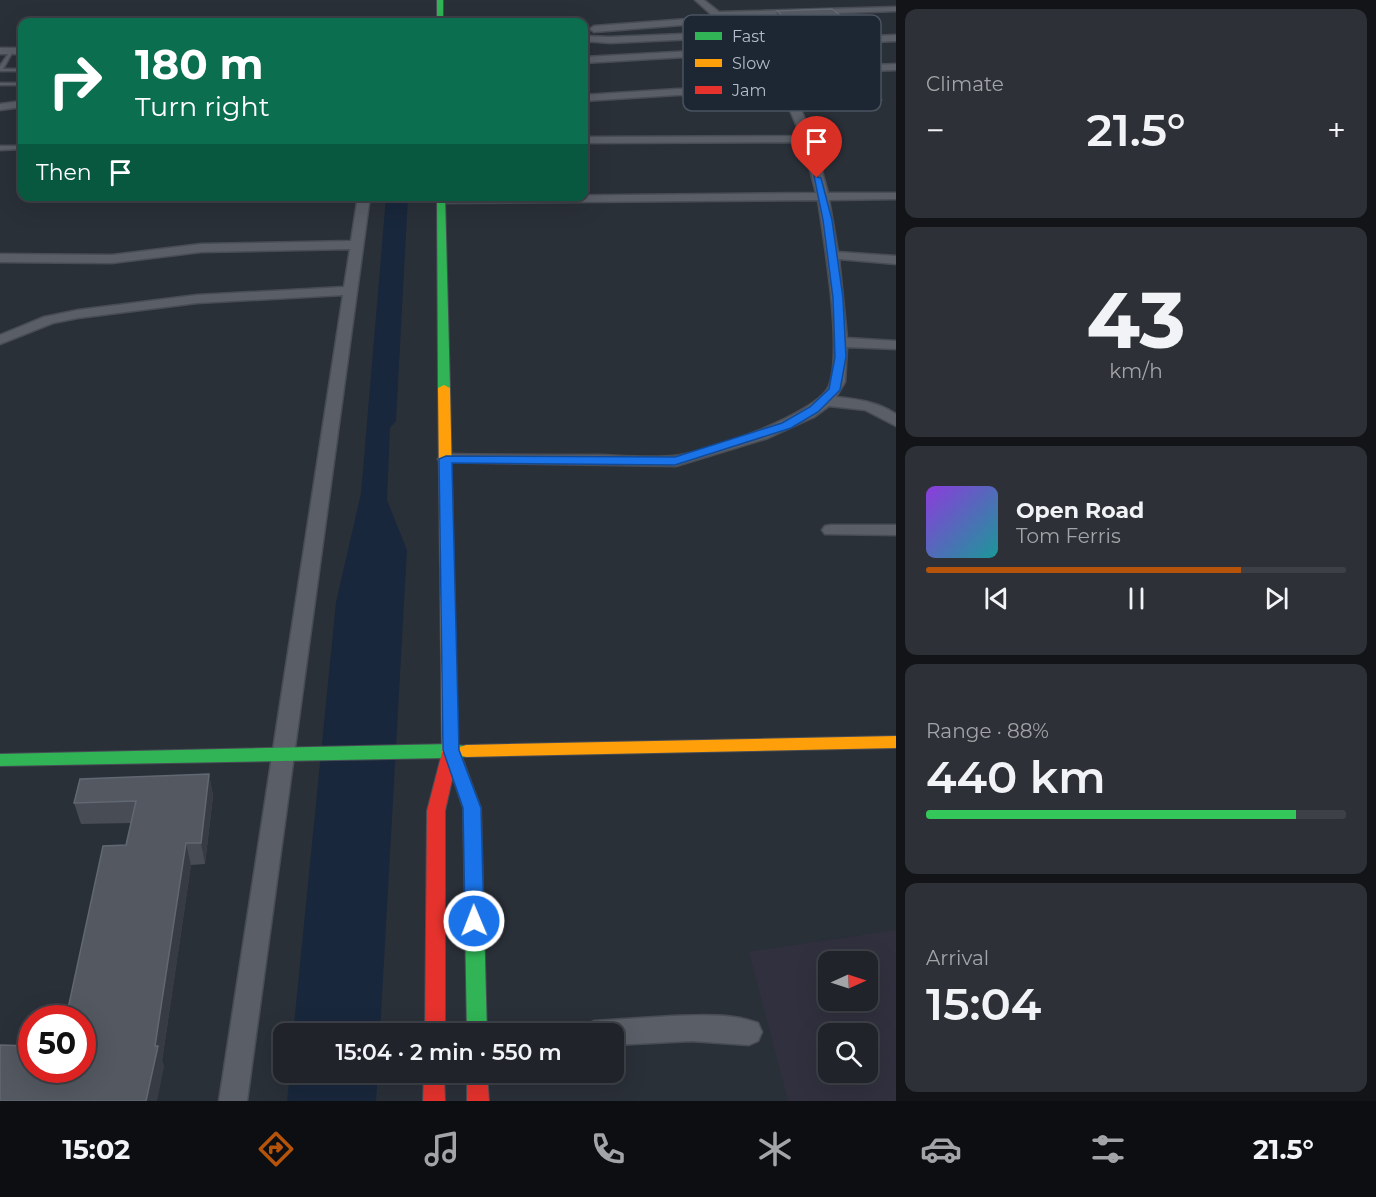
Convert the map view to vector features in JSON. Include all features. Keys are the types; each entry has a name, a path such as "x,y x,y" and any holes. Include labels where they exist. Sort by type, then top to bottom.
{"main road":[{"path":"440,0 440,18"},
{"path":"435,1023 436,811 451,750 441,201"},
{"path":"0,760 896,742"},
{"path":"451,750 472,808 477,1023"},
{"path":"434,1083 434,1101"},
{"path":"477,1083 478,1101"}],"street":[{"path":"699,0 717,15"},
{"path":"763,15 896,9"},
{"path":"588,30 683,20"},
{"path":"588,39 683,37"},
{"path":"881,39 896,38"},
{"path":"0,51 18,51"},
{"path":"588,60 683,52"},
{"path":"881,68 896,67"},
{"path":"658,82 683,81"},
{"path":"588,98 683,93"},
{"path":"0,107 18,105"},
{"path":"446,459 675,461 787,426 814,409 835,390 840,357 838,298 832,255 822,197 808,139 796,111"},
{"path":"588,140 808,139"},
{"path":"588,198 896,196"},
{"path":"233,1101 363,201"},
{"path":"0,258 112,259 201,248 357,245"},
{"path":"832,255 896,260"},
{"path":"0,340 49,320 78,314 197,298 351,291"},
{"path":"839,342 896,345"},
{"path":"824,400 868,405 883,410 896,421"},
{"path":"831,530 896,530"},
{"path":"624,1031 728,1029 749,1032"}],"lane":[{"path":"0,70 11,51"},
{"path":"0,70 18,70"},
{"path":"0,84 18,84"},
{"path":"0,148 18,148"}],"shaded area":[{"path":"386,201 408,201 396,421 390,428 387,500 407,550 381,1023 294,1023 336,602 361,493"},
{"path":"896,930 896,1101 788,1101 749,952"},
{"path":"289,1083 377,1083 376,1101 287,1101"}],"building":[{"path":"832,9 840,15 782,15 777,11"},
{"path":"209,774 201,843 186,843 155,1046 158,1046 146,1101 0,1101 0,1045 18,1046 18,1083 96,1083 96,1005 69,1005 103,846 126,845 136,801 74,803 80,779"}],"traffic: fast":[{"path":"440,0 440,18"},
{"path":"441,201 444,388"},
{"path":"451,750 472,808 477,1023"},
{"path":"0,760 466,751"}],"traffic: slow":[{"path":"444,388 450,753"},
{"path":"466,751 896,742"}],"traffic: jam":[{"path":"435,1023 436,811 450,753"},
{"path":"434,1083 434,1101"},
{"path":"477,1083 478,1101"}],"route":[{"path":"474,921 472,808 451,750 446,459 675,461 787,426 814,409 835,390 840,357 838,298 827,220 817,178"}]}
